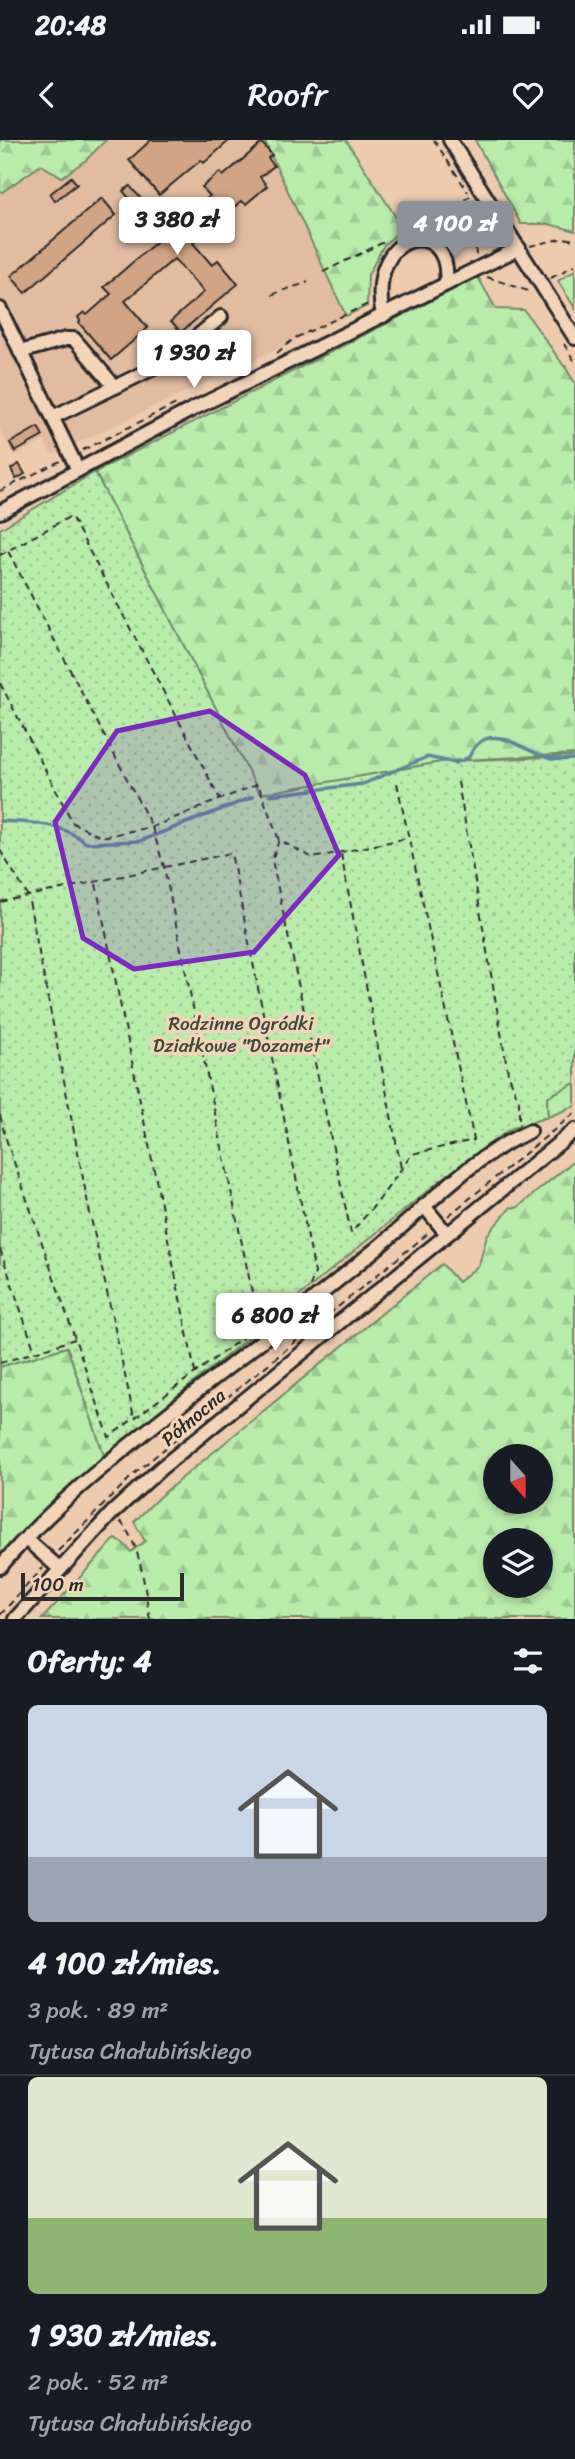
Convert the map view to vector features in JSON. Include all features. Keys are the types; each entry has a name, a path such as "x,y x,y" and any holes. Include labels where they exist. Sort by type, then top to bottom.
{"street":[{"path":"450,140 575,338"},
{"path":"382,309 379,295 387,260 395,249 409,240 418,239 436,246 446,269 446,284"},
{"path":"0,512 382,309 446,284 519,248"},
{"path":"1,312 78,470"},
{"path":"53,416 78,399 115,387 166,362 221,317"},
{"path":"20,352 74,339 115,387"},
{"name":"Północna","path":"15,1619 113,1513 160,1469 575,1130"},
{"path":"0,1567 116,1455 373,1252 453,1179 508,1140 524,1134"},
{"path":"424,1206 447,1234"},
{"path":"26,1539 60,1569"}],"path":[{"path":"434,140 474,203 476,258 486,277 531,291"},
{"path":"451,256 452,248 447,240 426,228 470,196"},
{"path":"401,233 405,230 405,212 412,208"},
{"path":"218,221 233,238"},
{"path":"323,272 393,237"},
{"path":"519,248 564,238 575,240"},
{"path":"571,267 575,265"},
{"path":"272,295 308,282"},
{"path":"276,354 295,338 370,303 382,309"},
{"path":"560,338 575,362"},
{"path":"0,491 179,402"},
{"path":"0,555 71,516 220,799"},
{"path":"8,551 153,829 164,867 259,1326"},
{"path":"0,683 73,823 101,837 153,829 258,783 279,840 272,860 351,1233 412,1154 474,1140 397,783"},
{"path":"458,782 508,1073 519,1101 524,1134"},
{"path":"279,840 313,858 409,838"},
{"path":"0,850 29,896 87,1196 134,1418"},
{"path":"341,852 401,1169"},
{"path":"0,902 231,853 315,1273 309,1288"},
{"path":"96,882 195,1373"},
{"path":"0,1115 108,1437 289,1303"},
{"path":"0,1249 35,1352"},
{"path":"0,1363 75,1339"},
{"path":"113,1513 127,1529 137,1554 150,1619"}],"highlighted area":[{"path":"210,711 305,775 339,855 254,952 134,969 83,938 55,822 117,731"}],"shaded area":[{"path":"0,140 264,140 346,316 52,455 44,441 14,456 0,430"}],"green space":[{"path":"0,140 106,140 86,160 62,177 41,165 2,192"},
{"path":"264,140 346,140 403,228 384,245 368,275 367,306 346,316"},
{"path":"475,140 575,140 575,231 549,224 521,224"},
{"path":"575,270 575,308 558,281"},
{"path":"478,277 496,309 524,310 564,366 567,366 565,367 575,383 575,754 446,761 260,794 95,472"},
{"name":"Rodzinne Ogródki Działkowe \"Dozamet\"","path":"95,472 260,794 446,761 575,756 575,1083 547,1097 548,1117 510,1129 442,1179 104,1456 67,1347 0,1367 0,529"},
{"path":"575,1083 575,1106 548,1117 547,1097"},
{"path":"575,1160 575,1619 42,1619 115,1539 131,1552 145,1541 134,1522 159,1497 442,1264 458,1282 479,1265 487,1235 511,1207 517,1208"},
{"path":"67,1347 104,1456 0,1557 0,1367"}],"building":[{"path":"151,140 230,140 204,163 201,160 159,195 129,160"},
{"path":"262,143 272,155 268,158 274,166 260,177 267,186 246,204 241,201 193,243 212,265 218,260 238,284 181,332 171,321 204,292 174,259 125,301 148,328 111,360 79,323 78,317 84,312 87,315 111,294 104,287 162,237 123,191 130,186 169,231 210,196 202,187 220,172 223,176"},
{"path":"71,177 77,184 55,201 50,194"},
{"path":"102,198 116,215 25,293 11,276"},
{"path":"38,427 43,436 15,452 10,443"},
{"path":"19,464 25,474 16,479 11,469"}],"waterway":[{"path":"270,795 363,784 427,757 456,763 469,757 477,745 486,739 507,740 552,759 575,759"},
{"path":"0,821 56,827 86,843 140,841 253,797"}]}
